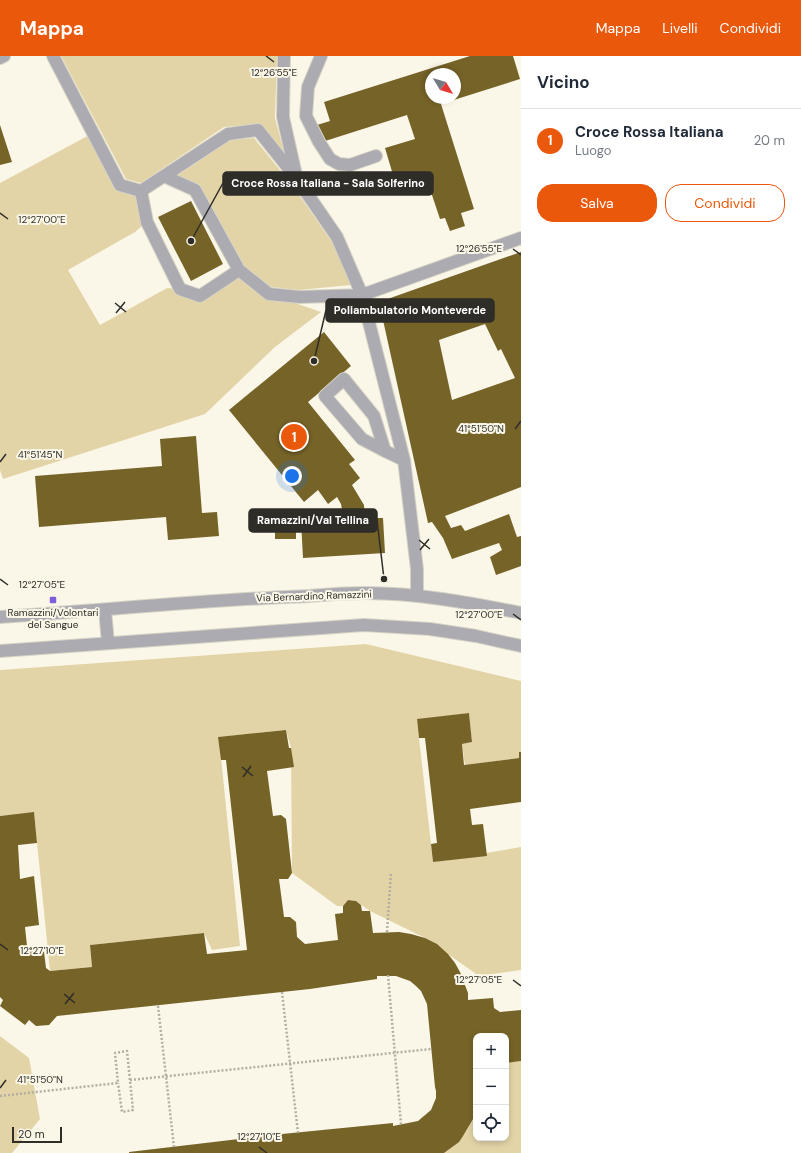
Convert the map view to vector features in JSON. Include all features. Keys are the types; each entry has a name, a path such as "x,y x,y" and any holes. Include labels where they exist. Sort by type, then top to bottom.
{"street":[{"path":"0,58 4,56"},
{"path":"53,56 120,185 141,191 228,134 258,130 297,178 337,237 362,294 404,460 417,569 417,596"},
{"path":"284,56 283,117 297,178"},
{"path":"321,56 308,87 306,116 319,142 330,159 339,164 350,165 376,156"},
{"path":"164,176 195,190 239,270 269,294 300,297 362,294 521,238"},
{"path":"141,191 147,222 180,290 200,296 239,270"},
{"path":"385,451 374,416 344,379 325,396 362,439 385,451 404,460"},
{"name":"Via Bernardino Ramazzini","path":"0,617 239,599 358,593 417,596 464,602 521,613"},
{"path":"105,610 108,643"},
{"path":"0,650 364,625 430,629 476,636 521,646"}],"path":[{"path":"387,932 391,873"},
{"path":"388,975 401,1124"},
{"path":"282,992 298,1133"},
{"path":"158,1006 174,1147"},
{"path":"130,1080 431,1049"},
{"path":"127,1051 133,1110 122,1112 118,1083 115,1053 127,1051"},
{"path":"0,1096 118,1083"}],"shaded area":[{"path":"61,56 277,56 275,118 285,155 259,124 224,127 141,183 126,179"},
{"path":"93,133 120,185 141,191 147,222 135,232 68,270 100,325 167,288 180,289 200,296 239,270 269,294 321,312 275,347 205,414 3,479 0,470 0,183"},
{"path":"254,138 292,185 332,242 351,285 299,290 271,287 243,265 200,185 178,175 230,140"},
{"path":"366,644 521,681 521,752 519,753 519,758 465,765 462,744 472,742 469,713 417,720 433,862 521,847 521,970 479,976 425,938 370,911 356,901 348,900 343,906 337,906 292,873 291,748 286,730 219,737 240,946 212,950 204,933 90,945 92,967 50,971 34,813 0,816 0,670"},
{"path":"0,1036 29,1058 40,1119 12,1153 0,1153"},
{"path":"521,1061 521,1153 444,1153 460,1139 473,1117 473,1141 509,1141 509,1063"}],"building":[{"path":"470,56 513,56 520,79 461,98 461,68 432,68"},
{"path":"425,70 425,104 441,104 474,209 461,213 465,226 450,231 445,218 440,219 429,186 399,195 385,148 415,139 407,115 322,142 317,125 330,121 324,102"},
{"path":"0,125 12,162 0,165"},
{"path":"191,201 223,264 191,281 158,217"},
{"path":"521,252 521,487 445,516 451,528 461,525 465,531 509,514 517,537 521,536 521,566 496,575 490,557 502,550 499,543 452,559 443,538 432,522 428,523 379,302","holes":["485,324 498,351 501,349 515,378 452,400 439,340"]},
{"path":"324,332 351,366 308,402 355,460 349,464 360,478 352,485 364,505 365,518 383,518 385,553 303,558 301,521 344,520 341,504 337,497 328,504 318,490 304,502 229,410"},
{"path":"196,436 202,513 217,512 219,536 168,540 166,517 39,527 35,476 162,466 160,439"},
{"path":"296,527 296,539 275,539 275,528"},
{"path":"469,713 472,742 462,744 464,765 519,758 519,752 521,752 521,802 470,809 472,825 483,824 487,856 433,862 431,844 437,843 425,738 419,738 417,719"},
{"path":"286,730 294,767 267,771 273,816 281,815 286,819 292,873 288,879 279,879 284,917 290,917 296,922 297,937 305,944 338,940 335,914 343,913 343,906 348,900 356,901 361,905 362,911 370,911 373,933 399,932 411,934 425,938 437,944 448,954 460,972 468,993 468,1000 493,998 494,1008 500,1012 521,1010 521,1061 509,1063 509,1033 473,1033 473,1119 459,1142 444,1153 129,1153 272,1135 393,1123 393,1126 418,1121 431,1110 436,1098 427,1004 421,991 416,986 410,981 396,976 377,976 377,979 310,989 57,1016 49,1025 36,1026 29,1020 25,1025 0,1006 3,1000 0,997 0,816 34,812 37,843 18,845 20,879 34,876 39,925 25,927 27,946 37,946 44,952 46,968 50,971 92,967 90,945 204,933 207,954 247,950 226,760 221,760 218,737"}],"place":[{"name":"Croce Rossa Italiana - Sala Solferino","path":"191,241"},
{"name":"Poliambulatorio Monteverde","path":"314,361"},
{"name":"Croce Rossa Italiana","path":"294,437"},
{"name":"Ramazzini/Val Tellina","path":"384,579"},
{"name":"Ramazzini/Volontari del Sangue","path":"53,600"}]}
